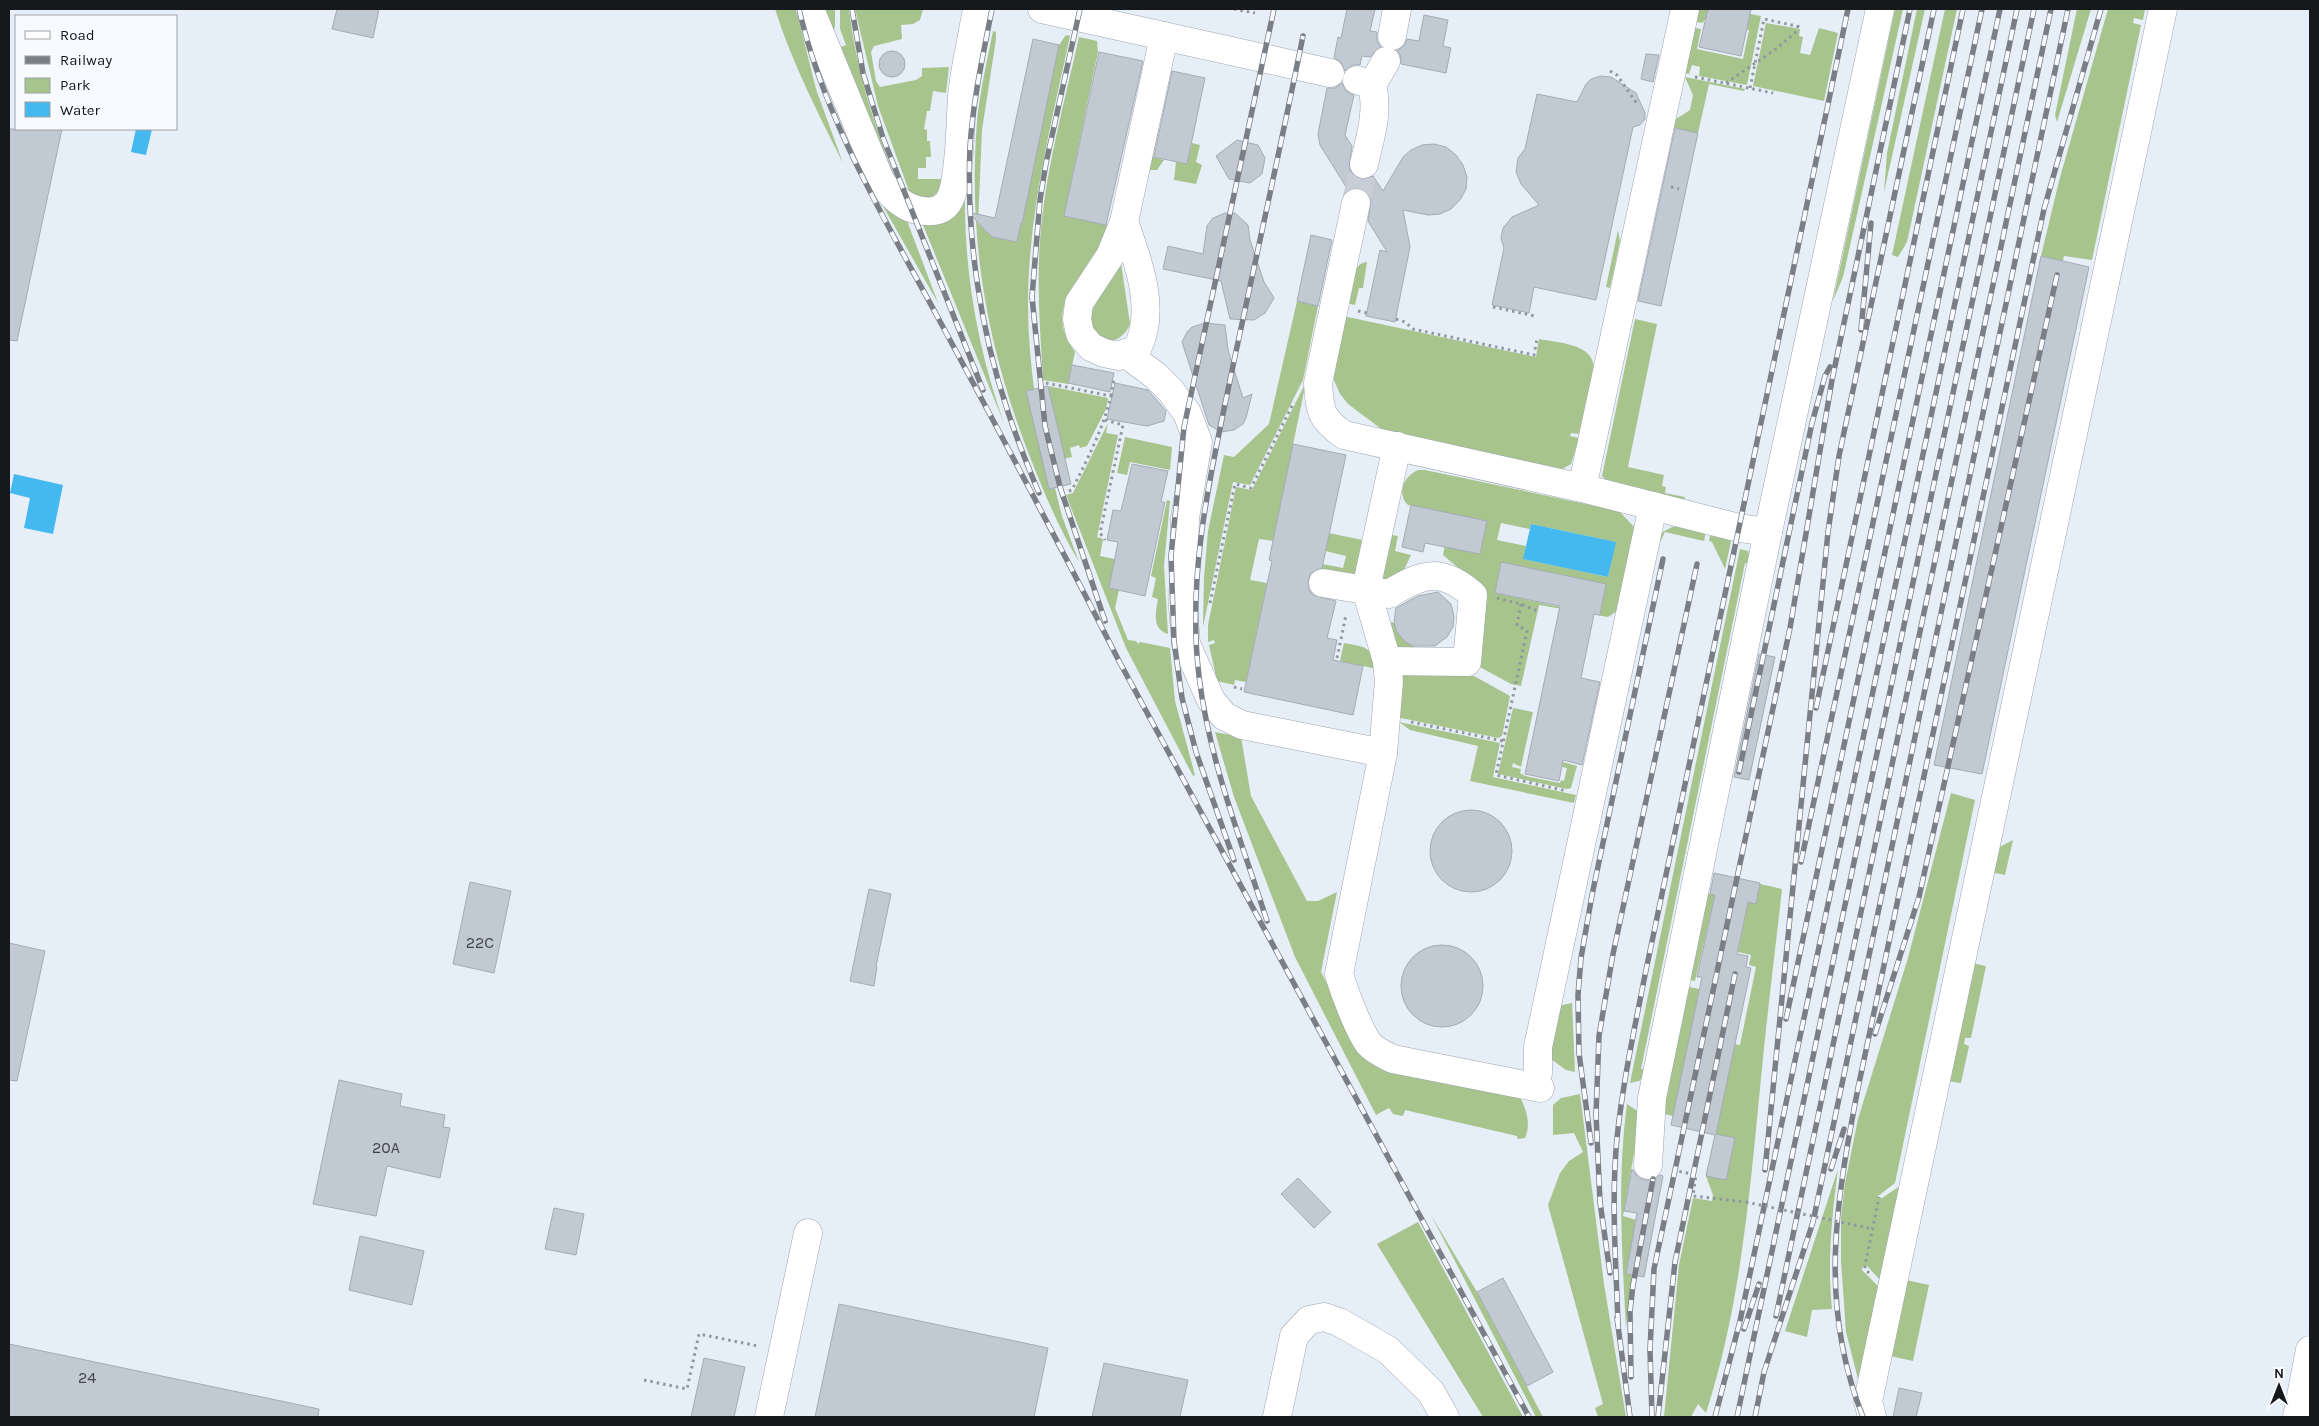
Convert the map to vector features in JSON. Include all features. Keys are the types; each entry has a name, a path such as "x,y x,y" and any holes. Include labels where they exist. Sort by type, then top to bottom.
{"lane":[{"path":"810,9 881,182 894,198 910,208 932,212 945,206 955,189 962,94 977,9"},
{"path":"1042,9 1330,73"},
{"path":"1364,164 1375,112 1375,97 1365,82 1389,48 1397,9"},
{"path":"1582,488 1685,9"},
{"path":"1648,1164 1652,1098 1768,532 1880,9"},
{"path":"1872,1417 1868,1400 2163,9"},
{"path":"1124,222 1141,270 1145,298 1144,336 1137,349 1119,356 1104,354 1091,347 1080,334 1077,319 1078,303 1110,256 1124,222 1164,36"},
{"path":"1356,203 1318,383 1320,411 1329,424 1344,435 1582,488 1739,528 1768,532"},
{"path":"1125,354 1156,376 1171,391 1187,413 1198,442 1186,504 1183,607 1186,644 1211,700 1224,716 1242,725 1383,753"},
{"path":"1397,446 1359,588 1387,661 1389,681 1383,753 1339,974 1369,1044 1380,1053 1393,1058 1539,1081 1538,1047 1654,506"},
{"path":"1323,583 1389,594 1410,581 1434,574 1462,585 1473,595 1468,662 1387,661"},
{"path":"769,1417 808,1233"},
{"path":"1277,1417 1294,1336 1310,1320 1324,1317 1339,1322 1388,1350 1430,1392 1445,1417"},
{"path":"2296,1417 2310,1350"}],"path":[{"path":"1234,9 1255,13"},
{"path":"1726,83 1755,63 1800,27 1764,19 1755,63 1750,88"},
{"path":"1610,71 1617,75 1635,101 1642,104"},
{"path":"1691,76 1773,93"},
{"path":"1493,307 1535,316"},
{"path":"1396,320 1405,322 1413,329 1534,355 1537,339"},
{"path":"1046,382 1110,396 1105,420 1072,490 1066,492"},
{"path":"1209,609 1235,484 1251,488 1297,396"},
{"path":"1105,420 1123,425 1100,532 1105,540"},
{"path":"1337,658 1359,588"},
{"path":"1493,597 1521,604 1537,611"},
{"path":"1521,604 1517,625 1527,631 1496,775 1574,793"},
{"path":"1224,685 1242,689"},
{"path":"1405,721 1503,741"},
{"path":"1648,1164 1696,1175 1692,1196 1746,1202 1873,1229"},
{"path":"1865,1266 1879,1197"},
{"path":"644,1380 687,1389 699,1334 760,1347"}],"green space":[{"path":"775,9 796,9 816,89 843,163 797,68"},
{"path":"817,9 835,9 835,28 826,31"},
{"path":"840,9 849,9 856,53 867,97 897,182 887,171 833,50 846,45 840,29"},
{"path":"855,9 923,9 920,20 913,24 901,25 902,39 874,46 871,52 876,81 880,87 916,80 922,76 922,68 949,67 946,93 933,91 930,111 927,111 924,129 927,130 927,141 930,141 931,157 926,157 926,168 918,168 918,179 946,179 936,194 930,198 912,199 878,106"},
{"path":"1699,9 1724,9 1761,16 1747,85 1699,76 1700,67 1692,65 1689,74 1685,73 1695,28 1701,29 1697,49 1743,59 1749,30 1704,20 1703,23 1696,22"},
{"path":"1895,9 1903,9 1843,277 1833,301"},
{"path":"1917,9 1925,9 1884,192 1887,153"},
{"path":"1945,9 1957,9 1907,242 1898,257 1892,255"},
{"path":"2077,9 2091,9 2057,122 2055,115"},
{"path":"2108,9 2145,9 2143,20 2134,18 2133,23 2141,25 2092,260 2064,256 2063,261 2041,256 2059,181"},
{"path":"1766,23 1800,29 1799,36 1803,37 1800,53 1810,55 1819,28 1838,33 1824,101 1753,86"},
{"path":"805,25 906,218 938,303 875,192 838,116"},
{"path":"993,31 996,32 996,39 982,130 978,223 992,237 1016,242 1022,223 1059,45 1066,35 1070,36 1048,136 1036,203 1029,271 1028,305 1032,374 1049,489 1055,488 1062,516 1079,562 1045,494 1013,411 1001,371 983,290 975,207 975,164 978,110"},
{"path":"1079,37 1097,41 1098,52 1064,216 1108,225 1103,248 1074,287 1064,307 1062,317 1063,328 1075,352 1068,384 1043,380 1039,266 1041,228 1048,180"},
{"path":"1685,77 1745,89 1744,91 1709,84 1698,133 1674,128 1676,119 1690,110 1693,95"},
{"path":"1156,128 1159,129 1153,157 1164,160 1157,170 1149,170"},
{"path":"1192,143 1200,145 1196,162 1202,165 1196,184 1174,180 1176,162 1187,164"},
{"path":"965,194 967,253 974,311 987,368 1004,423 923,225"},
{"path":"1618,230 1620,241 1610,288 1606,287"},
{"path":"1367,262 1363,288 1359,288 1355,305 1346,303 1354,272 1358,267"},
{"path":"1121,263 1130,324 1122,335 1110,341 1098,336 1090,326 1090,314 1118,264"},
{"path":"1297,301 1318,306 1303,380 1250,485 1233,482 1203,627 1204,577 1208,531 1224,455 1234,457 1269,424"},
{"path":"1343,316 1536,357 1539,339 1564,343 1588,353 1594,368 1579,434 1571,433 1570,436 1579,438 1571,464 1559,471 1388,434 1348,404 1340,394 1333,378"},
{"path":"1635,319 1657,324 1628,467 1664,475 1662,486 1666,487 1665,493 1685,497 1684,502 1608,482 1602,476"},
{"path":"1306,382 1273,541 1259,539 1250,580 1267,583 1246,682 1235,680 1234,685 1217,681 1209,645 1215,643 1214,640 1208,642 1208,625 1236,487 1252,490"},
{"path":"1048,386 1108,398 1106,409 1087,446 1080,448 1079,445 1070,448 1072,457 1064,459"},
{"path":"1108,423 1106,433 1118,435 1097,537 1103,539 1100,556 1115,559 1109,588 1119,590 1115,608 1128,640 1136,641 1138,644 1140,642 1170,648 1175,701 1195,775 1193,776 1126,648 1066,495 1073,493"},
{"path":"1125,437 1172,447 1170,470 1130,462 1127,475 1117,473"},
{"path":"1418,470 1425,470 1619,511 1636,529 1623,607 1608,617 1539,605 1521,686 1511,684 1478,666 1482,588 1443,555 1451,514 1408,505 1404,500 1403,485","holes":["1487,521 1480,553 1458,549","1501,523 1530,529 1531,524 1615,542 1608,577 1524,559 1526,546 1497,540","1501,562 1606,584 1599,615 1495,593"]},
{"path":"1167,500 1170,501 1164,566 1168,634 1163,632 1157,624 1158,599 1152,597 1156,578 1151,576"},
{"path":"1681,526 1706,530 1704,541 1665,532 1645,573 1661,533 1672,527"},
{"path":"1711,531 1732,537 1725,569 1712,542 1709,541"},
{"path":"1329,533 1367,541 1355,576 1321,571 1323,564 1343,568 1346,556 1325,551"},
{"path":"1392,535 1398,536 1395,551 1411,555 1403,572 1390,585 1375,580 1386,538"},
{"path":"1740,549 1748,551 1752,565 1645,1076 1639,1081 1630,1083","holes":["1745,563 1748,564 1644,1069 1641,1069"]},
{"path":"1381,620 1394,623 1402,637 1415,647 1408,649 1394,648"},
{"path":"1344,643 1363,647 1370,652 1377,669 1340,661"},
{"path":"1427,669 1474,676 1510,696 1502,736 1498,738 1396,717 1402,677 1408,672"},
{"path":"1513,708 1533,712 1521,767 1513,763 1512,767 1521,769 1520,773 1525,776 1560,783 1561,780 1564,781 1567,768 1562,767 1563,762 1577,766 1571,788 1567,789 1498,774"},
{"path":"1399,722 1500,743 1493,777 1576,795 1574,803 1470,781 1478,746 1410,730"},
{"path":"1215,732 1241,737 1251,796 1307,901 1318,901 1337,892 1321,972 1355,1037 1518,1093 1528,1120 1525,1138 1518,1139 1517,1136 1405,1110 1403,1116 1393,1114 1389,1108 1376,1115 1295,957 1234,797"},
{"path":"1951,793 1975,800 1895,1183 1877,1197 1882,1198 1900,1186 1881,1281 1867,1266 1863,1266 1862,1270 1879,1287 1859,1383 1846,1332 1841,1261 1841,1218 1845,1183 1858,1119 1908,958"},
{"path":"2013,840 2005,875 1991,872 1996,849"},
{"path":"1760,884 1782,889 1748,1205 1736,1289 1728,1331 1706,1413 1698,1404 1691,1417 1664,1417 1679,1265 1693,1198 1712,1201 1713,1195 1706,1176 1735,1044 1740,1045 1756,967 1749,965 1751,955 1738,952 1748,902 1756,903"},
{"path":"1703,893 1715,895 1695,981 1685,979"},
{"path":"1972,963 1986,966 1971,1038 1965,1038 1964,1044 1969,1046 1961,1083 1947,1081"},
{"path":"1684,986 1700,989 1673,1116 1660,1113"},
{"path":"1572,1003 1575,1072 1566,1070 1551,1059 1553,1007"},
{"path":"1580,1094 1604,1284 1626,1417 1598,1417 1595,1408 1603,1404 1548,1205 1560,1173 1569,1161 1583,1152 1574,1133 1553,1135 1553,1105 1561,1098"},
{"path":"1627,1104 1639,1112 1636,1142 1623,1216 1636,1220 1626,1274 1632,1275 1626,1328 1621,1188"},
{"path":"1838,1169 1830,1256 1832,1309 1812,1310 1807,1337 1785,1331"},
{"path":"1431,1215 1477,1292 1543,1417 1536,1417"},
{"path":"1418,1222 1523,1417 1483,1417 1377,1244"},
{"path":"1906,1280 1929,1285 1913,1361 1890,1356"}],"water":[{"path":"136,130 152,130 146,155 131,152"},
{"path":"14,474 63,485 53,534 24,528 30,498 10,493"},
{"path":"1531,524 1616,542 1608,577 1523,559"}],"building":[{"path":"337,9 379,9 373,38 332,29"},
{"path":"1347,9 1375,9 1370,31 1377,32 1377,41 1381,47 1370,57 1362,56 1360,65 1353,65 1345,71 1341,62 1334,58 1338,37 1341,38"},
{"path":"1708,9 1751,9 1741,56 1699,47"},
{"path":"1424,15 1448,20 1443,46 1451,48 1446,73 1401,64 1400,54 1397,51 1404,46 1407,39 1419,41"},
{"path":"1033,39 1059,45 1017,242 992,237 968,212 995,218"},
{"path":"892,51 901,55 905,64 901,73 892,77 883,73 879,64 883,55"},
{"path":"1099,52 1143,61 1106,225 1064,216"},
{"path":"1646,54 1659,55 1653,82 1641,79"},
{"path":"1172,71 1205,78 1187,164 1154,157"},
{"path":"1601,76 1611,77 1636,93 1645,113 1645,119 1640,125 1633,127 1596,300 1534,287 1529,313 1492,305 1504,248 1501,238 1503,228 1512,217 1539,205 1521,184 1516,172 1518,158 1525,149 1537,94 1577,102 1586,84 1591,79"},
{"path":"1342,83 1346,91 1354,95 1345,135 1352,146 1349,168 1354,176 1361,179 1373,176 1383,191 1403,157 1411,150 1422,145 1434,144 1446,147 1456,155 1463,165 1467,177 1466,189 1460,200 1451,209 1440,214 1428,215 1403,210 1410,247 1395,322 1366,316 1380,250 1387,252 1368,221 1371,198 1367,192 1360,188 1348,190 1320,145 1318,134 1327,88 1335,88"},
{"path":"1675,128 1698,133 1661,306 1638,301"},
{"path":"9,129 62,130 17,341 9,340"},
{"path":"1237,140 1258,145 1265,158 1262,174 1250,183 1229,179 1216,156"},
{"path":"1225,213 1235,213 1248,225 1250,240 1264,282 1274,298 1265,313 1254,320 1230,319 1221,281 1163,269 1168,246 1203,254 1207,226 1213,218"},
{"path":"1311,235 1332,240 1318,306 1297,301"},
{"path":"2041,256 2089,267 1982,774 1934,765"},
{"path":"1205,323 1225,325 1228,350 1243,398 1252,394 1243,424 1234,430 1221,432 1209,425 1182,342 1192,327"},
{"path":"1072,365 1114,373 1110,392 1068,383"},
{"path":"1115,383 1148,390 1166,411 1164,421 1147,426 1107,419"},
{"path":"1048,386 1071,484 1049,489 1026,391"},
{"path":"1293,444 1346,455 1322,568 1311,573 1308,581 1309,589 1313,595 1336,601 1327,638 1337,640 1333,660 1363,666 1353,715 1244,692 1272,561 1269,560"},
{"path":"1132,464 1168,471 1161,502 1165,502 1145,596 1109,588 1118,542 1107,540 1113,510 1121,511"},
{"path":"1411,505 1487,521 1480,554 1425,543 1423,552 1402,547"},
{"path":"1501,562 1606,584 1600,615 1594,614 1581,678 1600,682 1582,765 1563,760 1559,781 1525,774 1560,606 1495,593"},
{"path":"1438,592 1451,604 1454,616 1453,627 1447,637 1435,646 1413,646 1405,642 1397,632 1394,623 1396,608 1418,596"},
{"path":"1759,654 1775,657 1749,780 1734,777"},
{"path":"1463,810 1479,810 1494,817 1505,828 1512,843 1509,867 1500,880 1479,892 1463,892 1448,885 1437,874 1430,859 1430,843 1437,828 1448,817"},
{"path":"1714,873 1760,883 1756,904 1748,902 1737,954 1748,956 1746,967 1751,968 1716,1134 1735,1138 1726,1180 1706,1176 1715,1135 1671,1125 1702,977 1697,977 1715,895 1710,894"},
{"path":"470,882 511,891 494,973 453,964"},
{"path":"869,889 891,894 876,966 874,986 850,981"},
{"path":"9,943 45,951 17,1081 9,1080"},
{"path":"1434,945 1450,945 1465,952 1476,963 1483,978 1480,1002 1471,1015 1450,1027 1434,1027 1419,1020 1408,1009 1401,994 1401,978 1408,963 1419,952"},
{"path":"339,1080 402,1094 400,1106 445,1115 443,1127 450,1128 440,1178 387,1166 376,1216 313,1204"},
{"path":"1632,1169 1639,1178 1647,1180 1655,1179 1660,1175 1663,1176 1644,1277 1626,1274 1637,1213 1624,1211"},
{"path":"1298,1178 1331,1212 1314,1228 1281,1194"},
{"path":"554,1208 584,1214 576,1255 545,1249"},
{"path":"360,1236 424,1251 412,1305 349,1290"},
{"path":"1503,1278 1553,1372 1527,1386 1477,1292"},
{"path":"839,1304 1048,1348 1034,1417 815,1417"},
{"path":"9,1344 319,1409 318,1417 9,1417"},
{"path":"704,1358 745,1367 734,1417 691,1417"},
{"path":"1104,1363 1188,1380 1180,1417 1092,1417"},
{"path":"1899,1388 1922,1393 1916,1417 1893,1417"}],"tunnel":[{"path":"1356,203 1364,164"}],"railway":[{"path":"799,9 810,49 839,128 876,203 1029,487 1119,661 1529,1417"},
{"path":"852,9 863,73 883,138 983,390"},
{"path":"992,9 971,129 969,180 973,248 983,315 998,380 1015,432 1039,493"},
{"path":"1080,9 1046,163 1040,200 1032,297 1045,426 1060,487 1105,621"},
{"path":"1234,860 1196,752 1182,698 1174,641 1171,556 1184,427 1274,9"},
{"path":"1618,1324 1614,1184 1617,1138 1626,1075 1646,970 1848,9"},
{"path":"1652,1417 1650,1350 1654,1269 1790,628 1832,380 1910,9"},
{"path":"1765,1170 1828,532 1839,456 1934,9"},
{"path":"1816,708 1963,9"},
{"path":"1801,862 1982,9"},
{"path":"1786,1019 2000,9"},
{"path":"1715,1417 1740,1321 2017,9"},
{"path":"1737,1417 2034,9"},
{"path":"1776,1316 2051,9"},
{"path":"1755,1417 1764,1372 1813,1222 2068,9"},
{"path":"1863,1417 1849,1375 1840,1334 1836,1294 1835,1253 1843,1172 1858,1088 2044,209 2101,9"},
{"path":"1267,921 1227,800 1210,738 1199,676 1196,596 1199,556 1210,478 1303,36"},
{"path":"1861,330 1871,223"},
{"path":"1875,1034 1919,897 2057,275"},
{"path":"1739,772 1812,423 1825,376 1830,367"},
{"path":"1591,1143 1579,1053 1578,995 1581,958 1592,895 1663,559"},
{"path":"1610,1273 1600,1202 1596,1114 1599,1036 1613,954 1697,564"},
{"path":"1658,1417 1675,1262 1735,974"},
{"path":"1831,1169 1844,1129"},
{"path":"1631,1377 1630,1311 1633,1285 1653,1179"},
{"path":"1744,1329 1759,1284"},
{"path":"1617,1318 1630,1417"}]}
